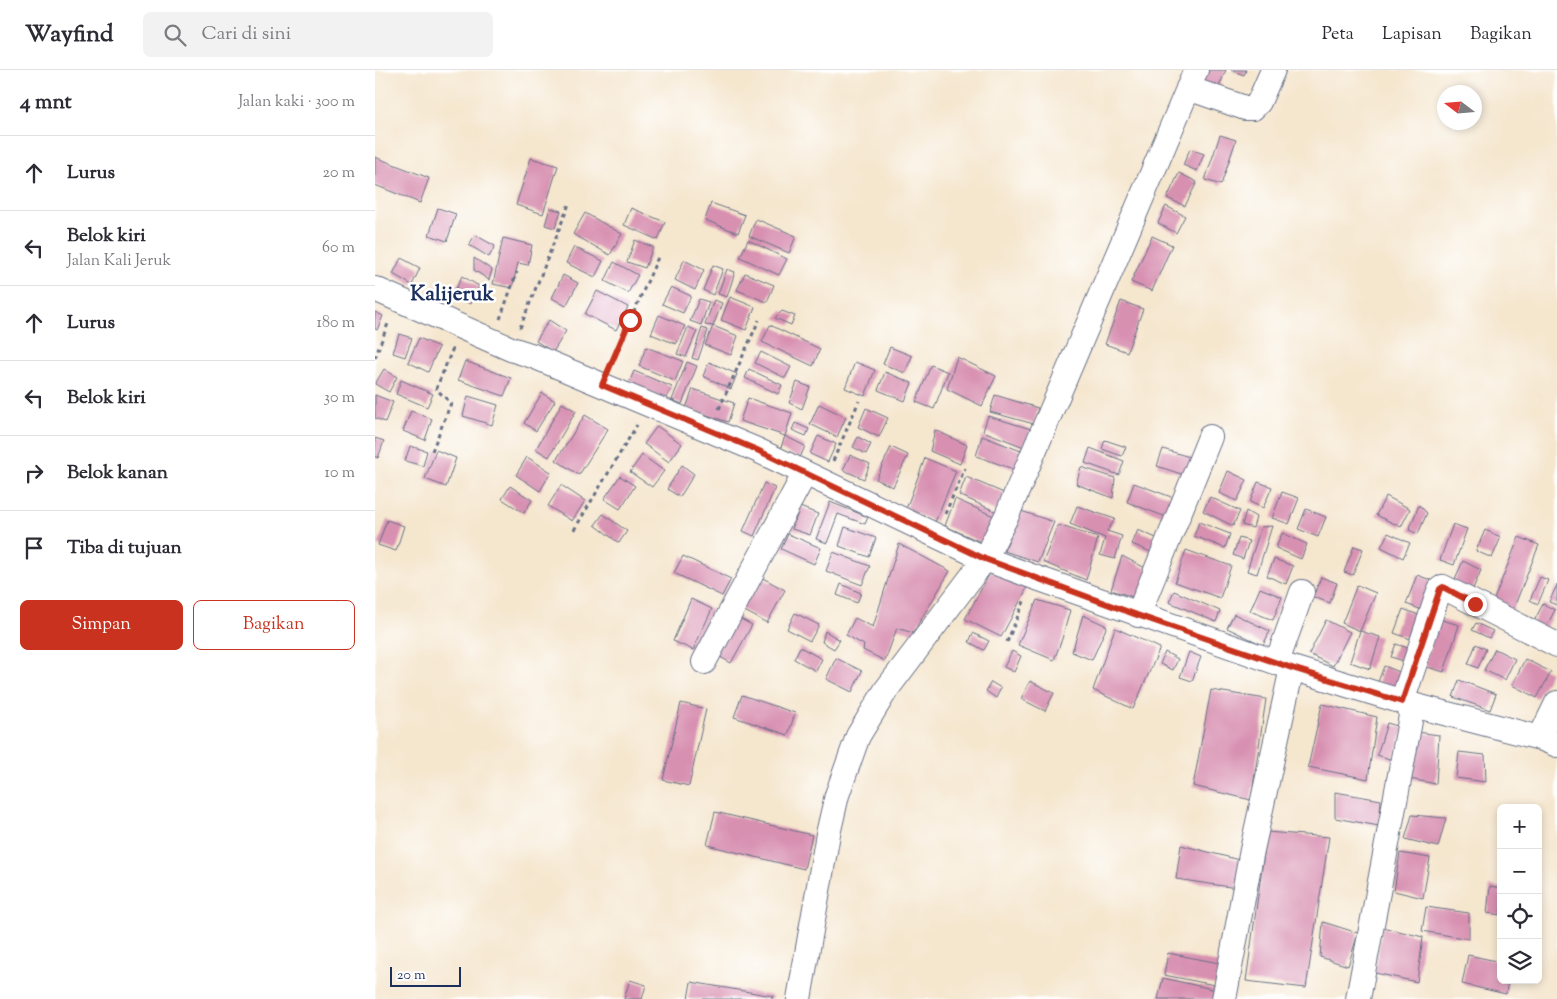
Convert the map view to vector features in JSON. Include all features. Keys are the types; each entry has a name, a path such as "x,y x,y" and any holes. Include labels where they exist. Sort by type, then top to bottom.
{"street":[{"path":"799,999 828,834 837,795 859,736 886,690 985,559 1038,446 1192,79 1245,108 1253,108 1259,102 1273,70"},
{"path":"375,289 501,345 533,356 757,450 985,559 1137,615 1284,665 1408,704 1548,742 1557,703"},
{"path":"1137,615 1210,437"},
{"path":"704,662 814,477"},
{"path":"1358,999 1408,704 1440,589 1443,587 1557,645"},
{"path":"1224,999 1284,665 1302,592"}],"path":[{"path":"501,345 569,204"},
{"path":"602,385 659,255"},
{"path":"501,345 517,272"},
{"path":"375,358 398,299"},
{"path":"710,430 759,320"},
{"path":"432,451 451,403 436,389 462,327"},
{"path":"814,477 859,401"},
{"path":"574,530 649,405"},
{"path":"936,536 965,468"},
{"path":"1007,642 1034,578"}],"building":[{"path":"1200,70 1226,70 1218,89 1195,80"},
{"path":"1231,70 1246,70 1244,75"},
{"path":"1220,135 1236,140 1221,185 1205,180"},
{"path":"1190,149 1204,154 1197,171 1183,165"},
{"path":"375,157 429,178 420,203 375,185"},
{"path":"531,158 558,166 543,214 516,205"},
{"path":"1179,173 1197,182 1185,206 1167,198"},
{"path":"711,203 745,215 738,233 705,220"},
{"path":"1166,206 1185,216 1176,233 1158,223"},
{"path":"438,208 456,214 447,241 429,235"},
{"path":"550,208 561,211 555,228 545,225"},
{"path":"631,208 665,222 658,240 624,225"},
{"path":"585,213 622,234 610,255 573,234"},
{"path":"756,219 796,236 789,253 749,236"},
{"path":"475,235 495,246 489,257 469,245"},
{"path":"1152,236 1172,245 1152,291 1131,282"},
{"path":"503,238 532,245 528,265 518,263 512,288 493,284"},
{"path":"635,240 653,247 645,268 627,262"},
{"path":"748,240 787,259 779,275 740,257"},
{"path":"574,247 603,261 595,277 566,263"},
{"path":"401,258 420,268 412,285 393,274"},
{"path":"474,258 492,270 489,280 474,270"},
{"path":"684,260 704,270 695,290 675,280"},
{"path":"614,262 638,275 628,293 605,281"},
{"path":"713,265 723,269 713,295 703,290"},
{"path":"727,269 735,272 727,297 718,294"},
{"path":"745,273 774,285 767,302 737,290"},
{"path":"563,275 578,283 566,306 552,298"},
{"path":"462,276 479,286 470,304 453,295"},
{"path":"671,287 691,296 683,313 662,304"},
{"path":"597,291 628,307 616,330 585,314"},
{"path":"730,297 755,307 746,330 721,320"},
{"path":"699,299 709,302 701,325 690,321"},
{"path":"714,300 722,303 713,326 705,325"},
{"path":"1121,301 1143,309 1127,352 1105,344"},
{"path":"782,311 795,316 791,325 775,318"},
{"path":"375,312 383,316 377,330 375,329"},
{"path":"659,315 685,326 676,344 651,334"},
{"path":"549,320 566,331 553,352 536,341"},
{"path":"770,325 820,349 813,366 762,342"},
{"path":"713,326 738,336 731,355 705,345"},
{"path":"688,327 697,331 686,357 677,354"},
{"path":"702,328 708,330 698,360 692,358"},
{"path":"399,334 412,338 405,357 393,353"},
{"path":"419,338 439,347 428,372 408,362"},
{"path":"646,347 683,361 675,381 639,366"},
{"path":"890,347 912,356 905,373 883,364"},
{"path":"761,352 791,367 785,378 755,363"},
{"path":"957,357 996,376 982,406 947,389"},
{"path":"465,361 511,378 504,396 458,380"},
{"path":"687,362 697,366 682,404 672,400"},
{"path":"709,362 737,374 731,389 703,376"},
{"path":"855,362 875,370 865,396 845,388"},
{"path":"931,365 948,372 934,409 916,402"},
{"path":"384,369 397,377 389,392 375,384"},
{"path":"749,369 782,385 778,394 745,378"},
{"path":"634,371 672,387 666,399 629,383"},
{"path":"885,372 912,383 905,401 878,390"},
{"path":"401,380 433,394 427,407 396,394"},
{"path":"797,382 810,387 802,409 789,403"},
{"path":"693,389 734,403 728,422 686,408"},
{"path":"542,393 555,401 536,431 524,423"},
{"path":"375,395 393,402 385,422 375,418"},
{"path":"995,395 1038,408 1034,424 990,412"},
{"path":"468,396 498,405 492,425 463,416"},
{"path":"748,398 792,413 785,436 740,421"},
{"path":"562,403 576,411 549,457 536,449"},
{"path":"819,404 846,417 837,437 810,424"},
{"path":"866,408 888,418 879,437 858,427"},
{"path":"411,411 432,419 425,440 403,431"},
{"path":"585,415 608,429 579,475 556,460"},
{"path":"988,416 1031,429 1024,447 983,431"},
{"path":"795,423 809,429 806,436 792,430"},
{"path":"657,426 682,444 669,462 644,444"},
{"path":"935,430 967,445 960,464 930,451"},
{"path":"785,436 805,446 800,458 780,450"},
{"path":"818,436 836,444 828,462 810,454"},
{"path":"982,436 1021,451 1016,470 976,456"},
{"path":"858,437 871,444 866,454 853,447"},
{"path":"375,438 384,441 378,458 375,457"},
{"path":"1105,440 1126,447 1122,456 1102,449"},
{"path":"410,446 427,451 423,466 405,461"},
{"path":"891,447 908,455 893,487 876,479"},
{"path":"1090,448 1124,461 1119,475 1085,463"},
{"path":"1163,449 1196,459 1190,477 1157,466"},
{"path":"436,450 456,458 446,487 425,479"},
{"path":"642,455 664,471 652,487 630,472"},
{"path":"850,455 870,464 864,479 843,470"},
{"path":"527,457 551,472 540,491 516,475"},
{"path":"925,458 956,471 935,522 906,509"},
{"path":"682,465 694,474 680,497 667,489"},
{"path":"1081,467 1115,478 1113,498 1076,484"},
{"path":"1228,471 1247,480 1237,501 1219,493"},
{"path":"620,476 635,486 620,509 604,499"},
{"path":"966,477 1004,493 997,512 959,495"},
{"path":"1258,482 1272,487 1263,508 1250,502"},
{"path":"764,483 775,488 754,536 743,531"},
{"path":"1134,483 1182,501 1174,520 1127,502"},
{"path":"561,485 585,501 572,521 548,506"},
{"path":"510,486 532,500 524,513 502,499"},
{"path":"1282,492 1299,498 1289,524 1272,518"},
{"path":"1386,496 1410,509 1401,527 1376,515"},
{"path":"1210,497 1240,511 1233,526 1203,511"},
{"path":"955,499 996,517 983,543 945,526"},
{"path":"830,502 868,517 865,524 838,514 827,543 816,539"},
{"path":"1419,505 1427,513 1418,534 1409,530"},
{"path":"1077,506 1115,519 1107,531 1122,536 1115,559 1100,555 1105,538 1070,524"},
{"path":"800,507 818,514 810,535 792,529"},
{"path":"1306,509 1326,517 1318,537 1298,529"},
{"path":"1021,511 1054,522 1038,562 1004,551"},
{"path":"1246,511 1256,517 1253,528 1242,525"},
{"path":"603,514 627,531 619,543 595,525"},
{"path":"387,520 404,526 396,551 378,545"},
{"path":"1199,522 1230,534 1225,548 1194,536"},
{"path":"1453,524 1467,529 1454,565 1440,560"},
{"path":"1058,525 1098,538 1086,580 1043,562"},
{"path":"1272,526 1257,574 1247,571 1261,527"},
{"path":"845,527 876,538 869,557 839,546"},
{"path":"1138,530 1163,541 1158,555 1132,544"},
{"path":"1485,530 1501,537 1492,558 1476,551"},
{"path":"1282,533 1307,544 1301,559 1276,548"},
{"path":"1388,533 1410,543 1403,558 1381,547"},
{"path":"788,534 821,548 814,564 781,549"},
{"path":"1519,537 1539,545 1512,612 1492,604"},
{"path":"1239,538 1249,541 1243,559 1233,555"},
{"path":"899,544 950,571 913,633 897,628 885,661 863,650 864,645 846,635 855,618 873,627"},
{"path":"1354,546 1363,549 1353,575 1344,572"},
{"path":"1186,550 1231,566 1220,598 1175,582"},
{"path":"833,552 870,566 862,585 826,571"},
{"path":"683,556 731,579 722,596 674,573"},
{"path":"1122,556 1157,574 1146,601 1111,590"},
{"path":"1274,559 1293,566 1286,584 1267,576"},
{"path":"1463,561 1481,570 1469,598 1450,590"},
{"path":"991,571 1027,588 1001,637 965,619"},
{"path":"757,575 785,590 767,623 739,608"},
{"path":"1417,575 1436,582 1425,611 1406,604"},
{"path":"1321,577 1337,583 1330,603 1313,597"},
{"path":"1540,577 1548,580 1538,604 1530,600"},
{"path":"841,584 861,593 857,603 837,595"},
{"path":"1357,585 1376,593 1360,631 1342,623"},
{"path":"1557,585 1557,605 1549,602"},
{"path":"1260,588 1282,597 1273,620 1250,611"},
{"path":"1174,591 1220,611 1216,622 1169,602"},
{"path":"691,599 712,609 693,650 673,641"},
{"path":"1037,600 1070,610 1054,660 1018,645"},
{"path":"1543,604 1555,610 1543,633 1531,627"},
{"path":"1403,609 1424,617 1416,641 1394,633"},
{"path":"795,613 819,625 810,641 787,629"},
{"path":"1234,614 1270,631 1263,645 1227,628"},
{"path":"733,615 752,625 731,663 713,653"},
{"path":"1083,615 1107,626 1092,660 1072,652"},
{"path":"1439,619 1459,625 1444,672 1424,666"},
{"path":"1326,620 1350,632 1333,666 1309,654"},
{"path":"1476,623 1493,631 1489,638 1472,630"},
{"path":"1115,628 1160,648 1133,709 1093,690"},
{"path":"825,631 840,640 834,649 822,642"},
{"path":"1360,631 1380,637 1370,669 1350,662"},
{"path":"973,633 989,641 984,650 969,642"},
{"path":"1396,644 1414,650 1410,663 1391,657"},
{"path":"1476,644 1486,649 1478,668 1468,664"},
{"path":"800,647 822,659 816,671 794,659"},
{"path":"1495,649 1515,659 1505,680 1484,670"},
{"path":"1012,651 1021,656 1014,672 1004,667"},
{"path":"1165,652 1178,659 1173,670 1160,664"},
{"path":"1189,652 1201,657 1192,681 1180,677"},
{"path":"836,658 862,671 852,692 826,679"},
{"path":"1525,659 1551,672 1537,698 1512,685"},
{"path":"1384,666 1405,674 1399,690 1378,682"},
{"path":"1459,680 1496,694 1490,710 1453,697"},
{"path":"1030,681 1054,693 1045,711 1021,699"},
{"path":"991,682 1001,688 996,698 986,691"},
{"path":"1211,690 1266,699 1251,800 1193,786"},
{"path":"742,695 795,713 788,735 734,717"},
{"path":"681,703 706,709 689,786 663,780"},
{"path":"1322,704 1377,717 1368,779 1308,767"},
{"path":"1387,723 1404,728 1393,760 1377,755"},
{"path":"1417,732 1439,735 1436,784 1410,779"},
{"path":"1459,752 1485,755 1486,782 1456,778"},
{"path":"1335,792 1381,800 1379,826 1335,818"},
{"path":"715,812 812,835 804,869 707,845"},
{"path":"1412,815 1446,818 1438,847 1405,839"},
{"path":"1267,832 1329,837 1306,988 1246,981"},
{"path":"1181,845 1243,861 1237,888 1176,879"},
{"path":"1400,853 1430,858 1423,898 1394,891"},
{"path":"1490,886 1497,887 1497,914 1487,913"},
{"path":"1426,907 1469,913 1469,939 1422,931"},
{"path":"1323,922 1358,933 1348,966 1320,957"},
{"path":"1382,927 1423,937 1417,982 1375,973"},
{"path":"1168,953 1224,964 1220,986 1164,975"},
{"path":"1468,955 1497,961 1497,984 1507,984 1506,994 1462,984"},
{"path":"1163,978 1221,991 1219,999 1158,999"},
{"path":"630,980 646,985 642,999 624,999"},
{"path":"691,982 773,996 772,999 688,999"}],"district":[{"name":"Kalijeruk","path":"452,295"}],"route":[{"path":"630,320 602,385 757,450 985,559 1034,578 1292,668 1402,702 1440,589 1443,587 1475,604"}]}
